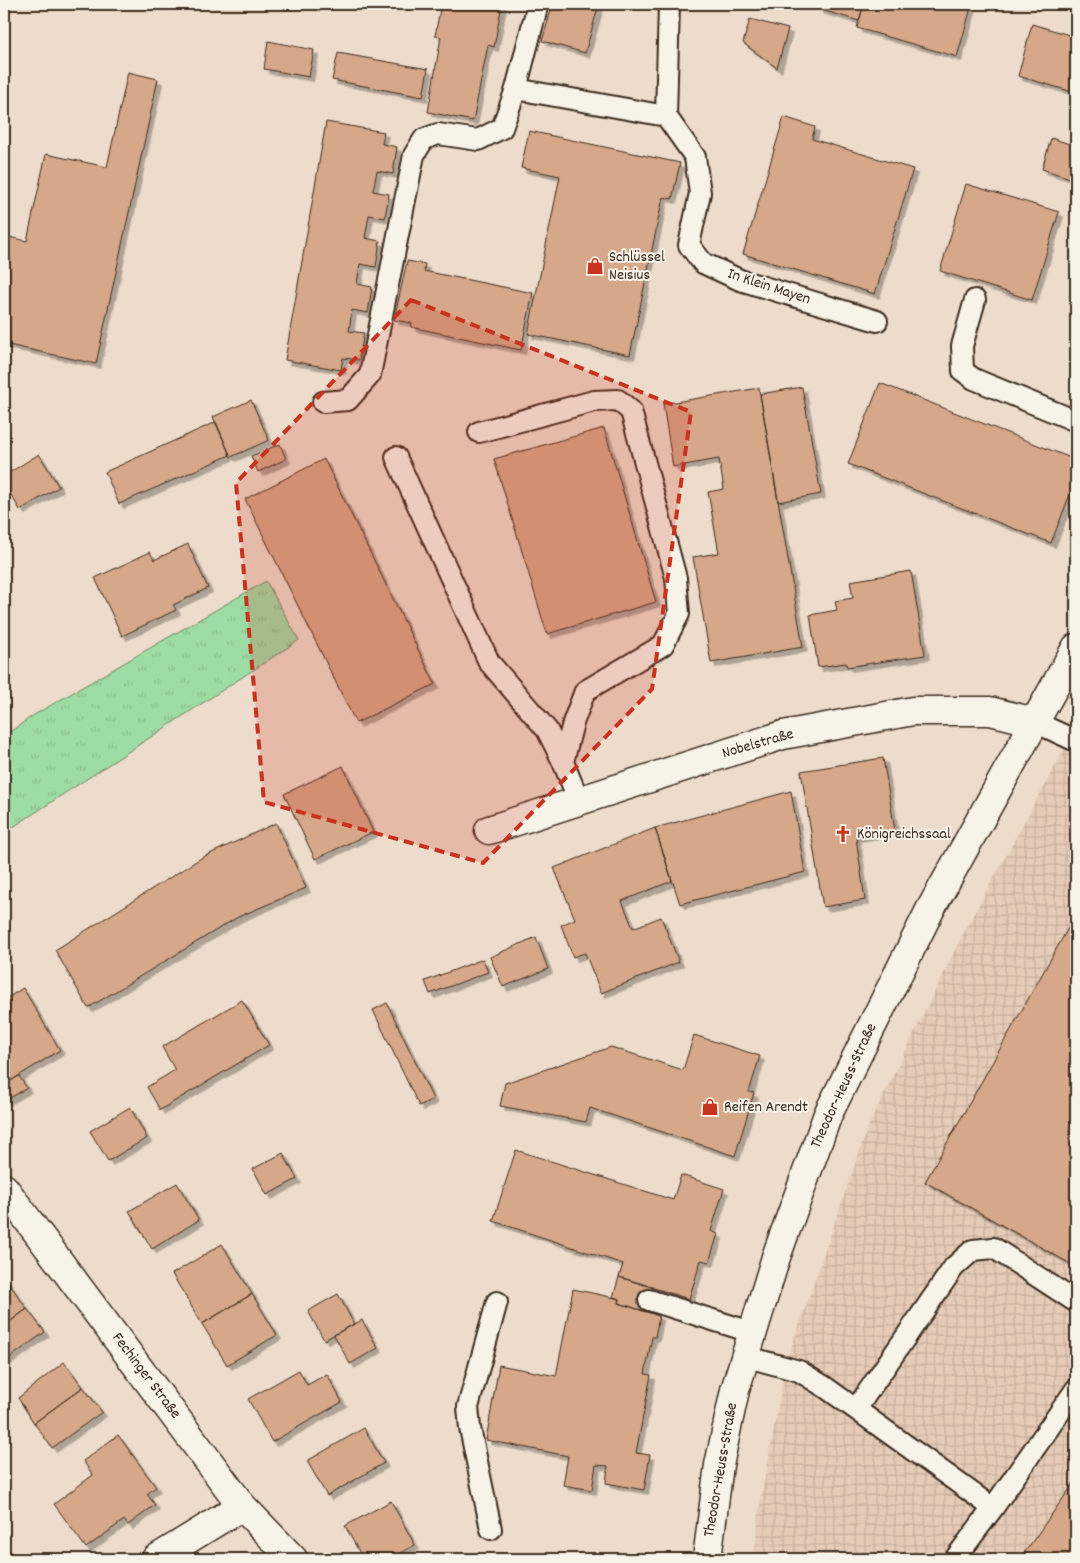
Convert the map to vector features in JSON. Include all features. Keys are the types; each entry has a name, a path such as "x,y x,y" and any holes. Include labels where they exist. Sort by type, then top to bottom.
{"street":[{"name":"Theodor-Heuss-Straße","path":"707,1559 719,1466 748,1344 828,1114 930,910 1076,648"},
{"name":"Nobelstraße","path":"489,830 783,735 913,711 990,711 1035,722"},
{"name":"Fechinger Straße","path":"4,1188 242,1506 293,1559"},
{"path":"156,1559 242,1506"}],"lane":[{"path":"323,402 348,400 370,375 414,155 424,139 438,134 478,140 502,128 516,89 538,4"},
{"path":"516,89 666,116 669,4"},
{"name":"In Klein Mayen","path":"666,116 694,157 700,193 689,245 703,262 740,280 877,321"},
{"path":"975,300 962,346 963,371 974,379 1076,422"},
{"path":"479,432 594,402 618,400 631,411 676,578 679,614 664,645 585,691 573,723 563,762"},
{"path":"396,457 489,662 547,730 579,801"},
{"path":"1035,722 1076,742"},
{"path":"856,1409 954,1268 972,1250 994,1248 1076,1302"},
{"path":"649,1300 748,1344 799,1371 856,1409 994,1508"},
{"path":"491,1529 470,1428 468,1407 497,1302"},
{"path":"955,1559 994,1508 1076,1389"}],"highlighted area":[{"path":"411,300 691,412 652,689 483,863 264,802 236,483"}],"shaded area":[{"path":"1076,728 1076,1559 754,1559 759,1510 786,1363 868,1127 965,930"}],"green space":[{"path":"266,581 299,640 4,833 4,736 34,715"}],"building":[{"path":"441,4 502,4 494,47 488,45 473,121 428,112 441,37 435,36"},
{"path":"553,4 599,4 585,53 542,41"},
{"path":"819,4 864,4 859,21 818,9"},
{"path":"864,4 955,4 971,8 957,57 857,28"},
{"path":"750,19 788,29 777,68 743,43"},
{"path":"1032,24 1076,37 1076,93 1018,76"},
{"path":"268,41 314,50 309,77 264,69"},
{"path":"338,53 428,69 423,97 332,80"},
{"path":"128,72 158,79 96,364 4,344 4,236 27,241 46,154 107,167"},
{"path":"784,117 815,127 812,139 913,169 875,294 743,254"},
{"path":"326,122 384,132 382,144 397,147 393,174 377,171 373,191 389,194 385,218 369,215 365,238 380,241 376,267 360,264 357,284 372,287 368,313 352,310 349,331 364,333 359,360 343,358 341,370 285,360"},
{"name":"Schlüssel Neisius","path":"529,131 680,163 672,199 663,197 630,355 528,334 560,176 521,168"},
{"path":"1051,138 1076,146 1076,180 1042,169"},
{"path":"966,184 1059,212 1032,300 940,271"},
{"path":"407,261 425,264 424,271 533,293 521,350 411,327 412,323 394,320"},
{"path":"880,383 1076,460 1076,479 1051,543 848,464"},
{"path":"802,387 821,494 778,502 760,394"},
{"path":"759,388 803,647 711,663 693,557 719,553 708,492 724,489 719,459 673,467 663,404"},
{"path":"251,400 269,440 231,457 213,417"},
{"path":"216,422 230,455 119,504 105,472"},
{"path":"604,428 656,602 547,634 494,459"},
{"path":"280,444 286,459 258,472 251,456"},
{"path":"39,454 59,487 20,510 4,483 4,476"},
{"path":"324,459 435,684 356,723 245,499"},
{"path":"188,544 208,588 173,605 176,610 122,636 95,578 150,552 154,560"},
{"path":"911,571 925,655 847,667 846,663 818,667 810,615 837,610 835,601 853,598 850,581"},
{"name":"Königreichssaal","path":"883,758 895,831 856,837 865,900 823,907 801,771"},
{"path":"343,766 373,832 315,859 284,794"},
{"path":"791,791 805,872 680,904 655,828"},
{"path":"276,823 306,888 238,917 88,1008 55,950 201,858"},
{"path":"655,828 672,881 622,901 633,928 661,917 679,962 601,993 585,953 573,957 561,925 575,919 554,868"},
{"path":"1076,914 1076,1267 925,1182"},
{"path":"536,937 548,969 503,987 490,957"},
{"path":"483,959 488,972 430,994 425,981"},
{"path":"23,988 60,1050 4,1085 4,1000"},
{"path":"242,1000 269,1045 160,1110 147,1087 175,1070 162,1047"},
{"path":"387,1003 433,1099 419,1106 373,1010"},
{"path":"694,1035 760,1056 749,1092 754,1093 735,1156 590,1108 586,1122 500,1106 505,1083 611,1047 683,1070"},
{"path":"19,1076 27,1088 5,1101 4,1085"},
{"path":"130,1107 147,1138 108,1161 90,1131"},
{"path":"516,1150 673,1200 681,1175 724,1189 711,1231 718,1234 709,1262 701,1260 689,1299 619,1277 623,1264 493,1221"},
{"path":"283,1153 297,1179 267,1195 253,1169"},
{"path":"177,1183 199,1220 152,1249 129,1211"},
{"path":"222,1244 252,1294 202,1324 172,1274"},
{"path":"4,1276 11,1286 4,1292"},
{"path":"619,1277 653,1287 646,1312 619,1303 620,1299 613,1297"},
{"path":"11,1286 27,1309 4,1326 4,1292"},
{"path":"573,1289 620,1299 619,1303 659,1316 655,1337 652,1337 645,1374 651,1375 636,1453 650,1455 644,1490 606,1483 608,1466 596,1465 592,1490 563,1485 568,1456 486,1440 499,1365 556,1376"},
{"path":"252,1294 277,1335 227,1365 202,1324"},
{"path":"338,1294 354,1324 324,1340 308,1311"},
{"path":"27,1309 45,1332 4,1362 4,1326"},
{"path":"362,1320 378,1348 350,1364 334,1335"},
{"path":"64,1362 83,1387 34,1423 18,1398"},
{"path":"299,1370 307,1385 327,1374 342,1402 272,1442 248,1399"},
{"path":"83,1387 102,1412 52,1448 34,1423"},
{"path":"364,1428 384,1463 327,1496 307,1461"},
{"path":"118,1435 156,1487 147,1494 155,1505 128,1525 124,1520 86,1548 54,1504 93,1475 83,1461"},
{"path":"1076,1480 1076,1559 1020,1559"},
{"path":"391,1501 415,1545 389,1559 363,1559 345,1526"}],"place":[{"name":"Schlüssel Neisius","path":"595,266"},
{"name":"Königreichssaal","path":"843,834"},
{"name":"Reifen Arendt","path":"710,1107"}]}
